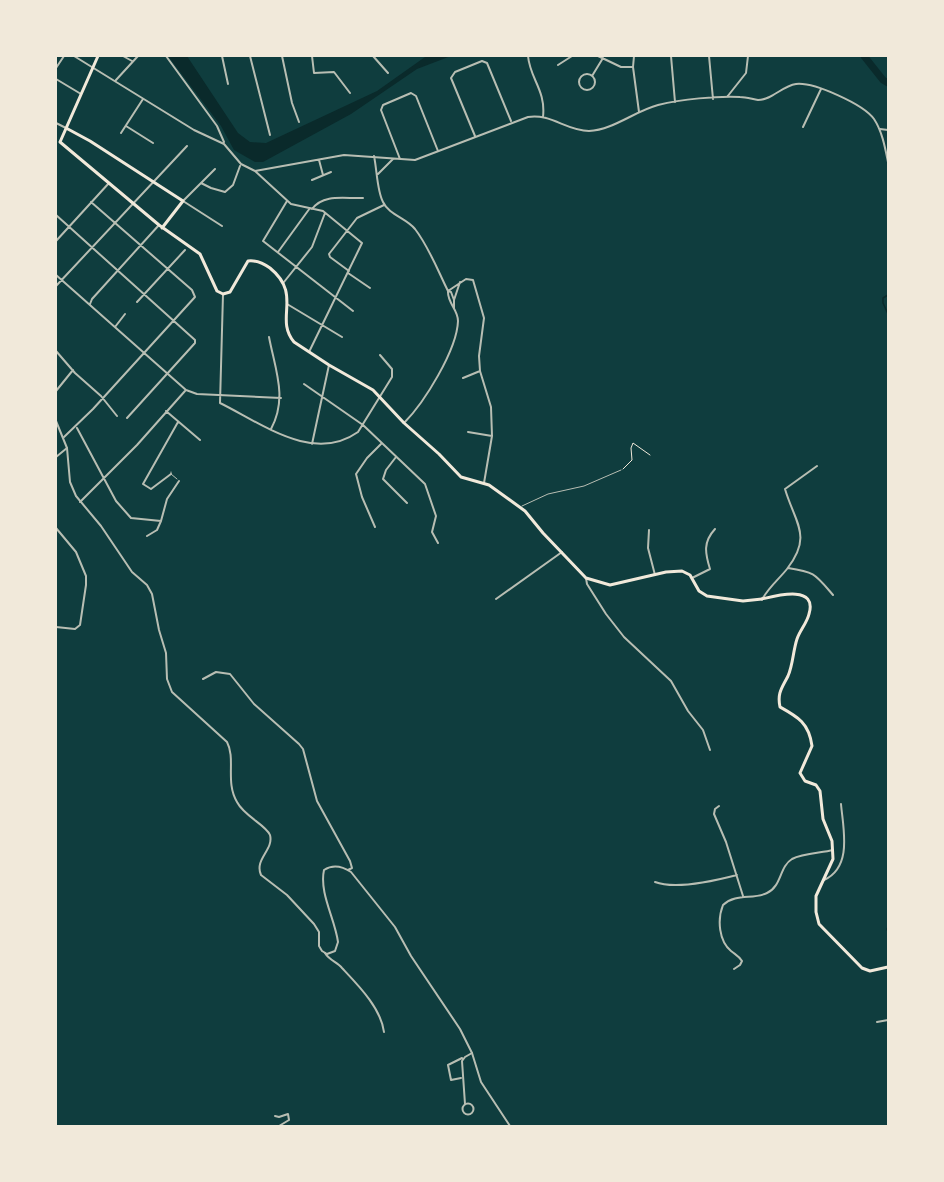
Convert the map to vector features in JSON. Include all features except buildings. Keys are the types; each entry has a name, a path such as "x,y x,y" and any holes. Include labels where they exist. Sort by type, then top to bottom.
{"main road":[{"path":"98,56 60,142 161,226 200,254 216,289 223,294 231,291 248,261 255,260 267,265 284,282 290,337 329,365 367,385 461,477 493,486 505,498 529,514 543,533 586,578 610,585 682,571 692,578 699,591 707,596 743,601 794,593 806,599 810,606 809,613 797,639 788,676 778,699 780,707 798,716 807,728 812,746 800,773 805,781 816,785 820,791 823,819 832,842 833,859 816,896 816,912 819,924 862,968 875,971 888,967"},
{"path":"66,128 183,201 161,226"}],"street":[{"path":"56,68 64,56"},
{"path":"74,56 194,130 224,144"},
{"path":"123,56 132,61"},
{"path":"115,81 138,56"},
{"path":"166,56 217,126 224,144 241,164 255,171 287,201 296,206 325,213 361,241 362,245 309,352"},
{"path":"222,56 228,84"},
{"path":"250,56 270,135"},
{"path":"282,56 292,103 299,122"},
{"path":"312,56 314,73 334,72 350,93"},
{"path":"373,56 388,74"},
{"path":"528,56 544,100 543,117"},
{"path":"558,65 572,56"},
{"path":"598,56 621,68 633,67"},
{"path":"634,56 633,67 639,112"},
{"path":"671,56 675,102"},
{"path":"709,56 713,99"},
{"path":"727,97 746,73 748,56"},
{"path":"592,76 603,58"},
{"path":"475,136 451,78 455,72 482,61 487,63 511,122"},
{"path":"585,75 592,76 596,83 595,87 584,90 579,80 585,75"},
{"path":"56,79 81,94"},
{"path":"255,171 344,155 415,160 511,122 534,116 543,117 573,129 590,131 656,105 727,97 763,99 795,84 806,84 821,89 867,111 880,129 888,162"},
{"path":"802,127 821,89"},
{"path":"400,159 381,110 384,105 411,93 416,96 438,152"},
{"path":"121,133 143,99"},
{"path":"56,123 66,128"},
{"path":"126,126 153,143"},
{"path":"880,129 888,130"},
{"path":"56,285 187,146"},
{"path":"374,156 380,195 384,205 413,227 454,300"},
{"path":"378,174 393,159"},
{"path":"319,160 324,175"},
{"path":"201,183 225,192 234,185 241,164"},
{"path":"215,170 183,201 222,226"},
{"path":"312,180 331,172"},
{"path":"56,241 109,183"},
{"path":"278,252 317,203 323,200 363,198"},
{"path":"287,201 263,241 353,311"},
{"path":"64,437 76,427 195,299 194,292 91,202"},
{"path":"370,288 330,257 331,251 360,216 384,205"},
{"path":"284,282 312,247 325,213"},
{"path":"56,215 195,339 195,343 127,418"},
{"path":"90,304 92,299 161,226"},
{"path":"137,302 185,250"},
{"path":"56,275 186,390 197,394 281,398"},
{"path":"448,291 459,282 466,279 473,280 484,318 479,356 480,371 491,407 492,436 484,483"},
{"path":"454,308 459,282"},
{"path":"404,423 417,409 442,368 458,324 458,316 448,298 448,291"},
{"path":"223,294 220,403 286,438 323,444 355,434 363,425 393,374 391,367 381,355"},
{"path":"287,304 342,337"},
{"path":"115,327 125,314"},
{"path":"268,337 281,398 271,429"},
{"path":"56,351 103,398 117,416"},
{"path":"312,444 329,365"},
{"path":"56,391 73,370"},
{"path":"464,378 480,371"},
{"path":"304,384 363,425 426,487 436,516 432,532 438,543"},
{"path":"80,502 186,390"},
{"path":"166,411 200,440"},
{"path":"56,421 67,447 70,482 80,502 101,526 132,572 149,588 166,653 167,679 172,692 227,742 234,796 245,814 264,827 270,836 259,872 286,895 314,924 320,934 319,946 361,990 383,1024 384,1032"},
{"path":"171,473 151,489 143,482 178,422"},
{"path":"76,427 119,506 129,516 140,520 161,520"},
{"path":"468,432 492,436"},
{"path":"375,527 356,474 367,458 382,444"},
{"path":"56,457 67,447"},
{"path":"396,458 383,479 407,502"},
{"path":"762,599 788,568 802,543 785,489 817,466"},
{"path":"147,536 157,530 165,505 178,481"},
{"path":"56,528 79,557 86,585 82,621 78,628 56,627"},
{"path":"692,578 710,569 705,546 707,539 715,529"},
{"path":"649,530 648,548 655,575"},
{"path":"496,599 562,552"},
{"path":"788,568 816,574 833,595"},
{"path":"586,578 587,584 624,637 671,681 688,711 703,730 710,750"},
{"path":"203,679 216,672 230,674 254,704 303,749 317,801 350,861 352,868 348,870"},
{"path":"822,881 828,879 834,872 845,850 841,804"},
{"path":"719,806 715,809 714,814 737,875 742,896"},
{"path":"734,969 742,961 739,956 730,951 724,941 720,917 723,905 742,896 760,896 771,891 779,881 786,864 793,859 833,850"},
{"path":"325,953 333,952 338,942 323,874 324,870 332,866 348,870 381,907 395,927 411,956 460,1029 472,1053 481,1082 510,1126"},
{"path":"655,882 667,887 710,882 737,875"},
{"path":"877,1022 888,1020"},
{"path":"462,1078 451,1080 448,1065 472,1053"},
{"path":"465,1056 461,1065 465,1104"},
{"path":"276,1116 288,1114 289,1117 289,1120 279,1126"}],"lane":[{"path":"520,507 548,494 584,486 621,470"},
{"path":"171,473 178,481"}],"path":[{"path":"621,470 630,463 633,443 650,455"}],"water":[{"path":"168,56 187,56 238,133 250,142 266,143 377,91 425,57 451,56 417,69 351,114 263,162 255,162 234,150 221,126"}],"waterway":[{"path":"864,56 888,83"},
{"path":"888,295 883,298 888,314"},
{"path":"888,927 888,932"}]}
